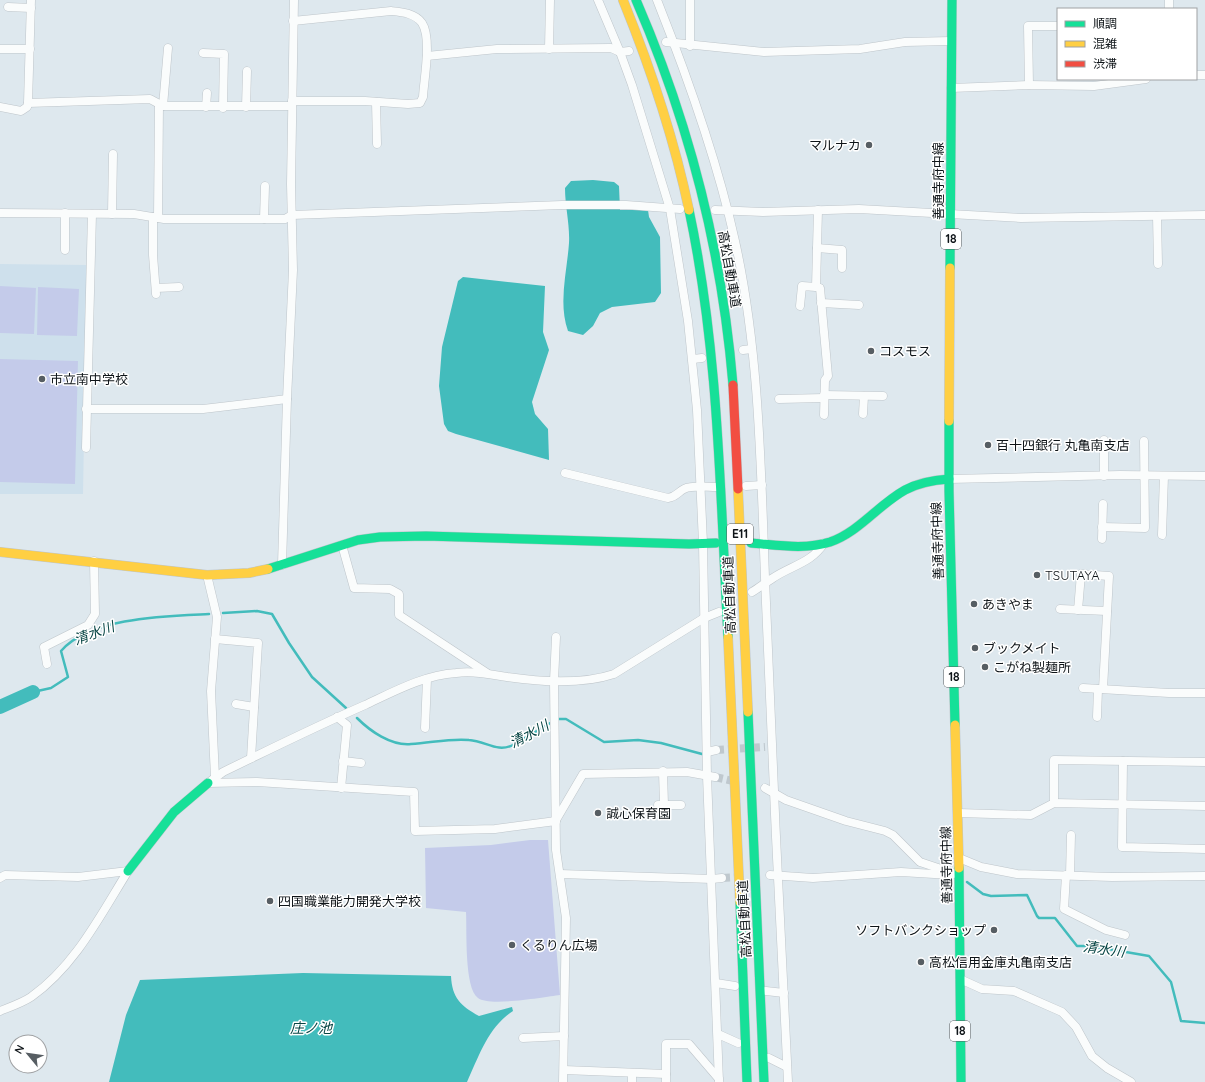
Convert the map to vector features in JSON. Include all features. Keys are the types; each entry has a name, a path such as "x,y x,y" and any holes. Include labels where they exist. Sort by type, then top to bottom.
{"main road":[{"name":"高松自動車道","path":"623,0 636,29 664,110 687,197 704,292 709,331 715,386 735,753 747,1082"},
{"name":"高松自動車道","path":"636,0 648,26 677,108 703,198 722,294 733,383 764,1082"},
{"name":"善通寺府中線","path":"952,0 949,479 959,858 961,1082"},
{"path":"751,543 803,545 824,543 848,533 905,490 919,484 949,479"},
{"path":"0,552 94,561 207,575 249,573 282,565 358,540 380,537 426,536 703,543 716,542"},
{"path":"128,871 172,813 190,795 212,780"}],"street":[{"path":"282,565 293,270 292,104 294,0"},
{"path":"549,49 550,0"},
{"path":"598,0 624,51 670,209 693,360 703,543 707,752 711,777 712,879 719,1080"},
{"path":"657,0 728,211 736,243 762,485 769,790 774,875 784,993 788,1082"},
{"path":"690,0 690,46"},
{"path":"0,107 21,111 27,107 28,103 31,4 8,7"},
{"path":"28,103 150,99 161,105 224,108 292,104 376,102 408,104 420,103 423,97 427,56 425,31 421,22 406,12 391,11 293,21"},
{"path":"1029,85 1028,26 1057,26"},
{"path":"671,43 764,52 860,48 905,42 951,41"},
{"path":"168,48 161,105 153,255 156,291 179,287"},
{"path":"427,56 497,49 610,48 624,51"},
{"path":"0,49 30,49"},
{"path":"203,53 224,54 224,108"},
{"path":"246,107 247,70"},
{"path":"951,88 1029,85 1094,86 1139,80"},
{"path":"206,107 207,93"},
{"path":"376,102 377,144"},
{"path":"112,214 113,154"},
{"path":"264,219 265,186"},
{"path":"0,213 134,214 155,218 285,219 292,215 562,205 626,205 680,209"},
{"path":"715,210 763,212 859,209 1021,218 1205,215"},
{"path":"816,287 818,210"},
{"path":"65,213 65,250"},
{"path":"86,448 92,214"},
{"path":"1157,216 1158,264"},
{"path":"817,248 842,250 842,268"},
{"path":"800,306 802,286 820,288 828,376 825,380 824,415"},
{"path":"821,303 859,305"},
{"path":"693,360 702,358"},
{"path":"779,399 824,396 883,396"},
{"path":"863,414 864,396"},
{"path":"86,409 203,409 287,399"},
{"path":"1104,440 1104,476"},
{"path":"1102,527 1145,528 1143,476 1144,441"},
{"path":"565,473 668,498 673,498 683,489 716,487"},
{"path":"1162,535 1164,476"},
{"path":"949,479 1205,476"},
{"path":"746,486 762,485"},
{"path":"1102,539 1103,504"},
{"path":"752,592 773,577 798,566 819,552 824,543"},
{"path":"342,545 354,588 390,589 399,594 399,615 488,673"},
{"path":"47,664 44,647 88,625 95,614 94,561"},
{"path":"1078,610 1081,574 1109,576 1101,689 1097,717"},
{"path":"207,575 216,617 211,691 212,780"},
{"path":"1060,609 1107,611"},
{"path":"212,780 223,772 251,758 338,717 400,688 427,679 454,673 488,673 506,677 554,681 599,679 614,674 704,618 719,612"},
{"path":"556,637 554,681 556,850 566,918 564,1082"},
{"path":"215,639 258,643 251,758"},
{"path":"425,728 427,679"},
{"path":"1083,688 1205,693"},
{"path":"236,704 254,707"},
{"path":"338,717 347,725 341,788"},
{"path":"707,752 716,750"},
{"path":"1054,803 1054,760 1205,762"},
{"path":"344,761 361,763"},
{"path":"1123,761 1122,847 1205,849"},
{"path":"663,772 661,805 681,805"},
{"path":"556,821 583,774 687,772 711,777"},
{"path":"212,780 414,792 415,831 495,829 556,821"},
{"path":"769,790 786,800 846,821 885,831 893,835 920,862 959,875"},
{"path":"958,813 1031,815 1054,803 1205,806"},
{"path":"1071,835 1064,909 1106,930 1125,935"},
{"path":"959,858 981,868 1017,874 1205,876"},
{"path":"0,878 5,875 78,877 128,871"},
{"path":"0,1011 30,997 62,970 86,940 128,871"},
{"path":"774,875 813,878 901,872 959,875"},
{"path":"560,874 712,879 722,878"},
{"path":"960,979 982,989 1014,991 1062,1012 1076,1027 1092,1056 1107,1068 1131,1082"},
{"path":"716,983 736,986"},
{"path":"766,991 784,993"},
{"path":"718,1034 738,1043"},
{"path":"522,1038 564,1036"},
{"path":"564,1070 632,1073 666,1078 666,1044 689,1044 719,1080"},
{"path":"769,1058 787,1067"},
{"path":"632,1073 632,1082"}],"shaded area":[{"name":"市立南中学校","path":"0,264 87,265 83,494 0,494"},
{"path":"0,286 36,288 34,334 0,333"},
{"path":"38,287 79,289 77,336 37,335"},
{"path":"0,359 78,361 75,484 0,482"},
{"name":"くるりん広場","path":"530,840 548,840 560,995 505,1002 484,1001 478,998 470,983 467,958 466,912 426,908 425,848 491,845"}],"water":[{"path":"593,180 614,182 619,186 620,210 648,210 649,217 660,237 661,293 655,302 612,307 600,313 593,326 583,335 568,331 565,320 563,298 569,236 565,188 571,181"},
{"path":"463,277 545,286 543,332 549,350 532,402 535,414 548,429 549,460 456,434 448,431 444,424 439,386 442,347 458,281"},
{"name":"庄ノ池","path":"303,973 451,976 453,990 462,1005 479,1016 512,1007 513,1011 497,1025 485,1043 467,1082 109,1082 126,1015 140,980"}],"waterway":[{"name":"清水川","path":"223,613 257,611 272,614 312,677 346,708"},
{"name":"清水川","path":"33,692 51,688 68,677 61,651 74,640 90,631 130,620 209,614"},
{"name":"清水川","path":"0,707 33,692"},
{"name":"清水川","path":"357,718 381,737 396,743 411,744 462,740 475,741 502,748 513,745 552,722"},
{"name":"清水川","path":"556,719 566,719 604,742 638,740 661,743 702,754"},
{"name":"清水川","path":"967,882 983,894 991,896 1027,895 1037,916 1039,918 1055,918 1077,946 1091,946 1149,956 1171,982 1181,1021 1205,1023"}],"tunnel":[{"path":"716,750 765,747"},
{"path":"715,777 737,782"},
{"path":"722,878 742,877"}],"traffic: fast":[{"path":"636,0 672,93 700,188 721,286 733,385"},
{"path":"950,268 952,0"},
{"path":"689,210 707,316 717,423 728,637"},
{"path":"949,421 949,491 955,725"},
{"path":"751,543 781,546 811,546 830,542 850,532 895,496 905,490 926,482 949,479"},
{"path":"268,569 358,540 380,537 426,536 689,544 716,543"},
{"path":"748,712 764,1082"},
{"path":"128,871 174,812 208,783"},
{"path":"959,868 961,1082"},
{"path":"740,902 747,1082"}],"traffic: slow":[{"path":"623,0 661,104 689,210"},
{"path":"949,421 950,268"},
{"path":"738,489 748,712"},
{"path":"0,552 207,575 249,573 268,569"},
{"path":"728,637 740,902"},
{"path":"955,725 959,868"}],"traffic: jam":[{"path":"733,385 738,489"}],"place":[{"name":"マルナカ","path":"869,145"},
{"name":"コスモス","path":"871,351"},
{"name":"市立南中学校","path":"42,379"},
{"name":"百十四銀行 丸亀南支店","path":"988,445"},
{"name":"TSUTAYA","path":"1037,575"},
{"name":"あきやま","path":"974,604"},
{"name":"ブックメイト","path":"975,648"},
{"name":"こがね製麺所","path":"985,667"},
{"name":"誠心保育園","path":"598,813"},
{"name":"四国職業能力開発大学校","path":"270,901"},
{"name":"ソフトバンクショップ","path":"994,930"},
{"name":"くるりん広場","path":"512,945"},
{"name":"高松信用金庫丸亀南支店","path":"921,962"}]}
